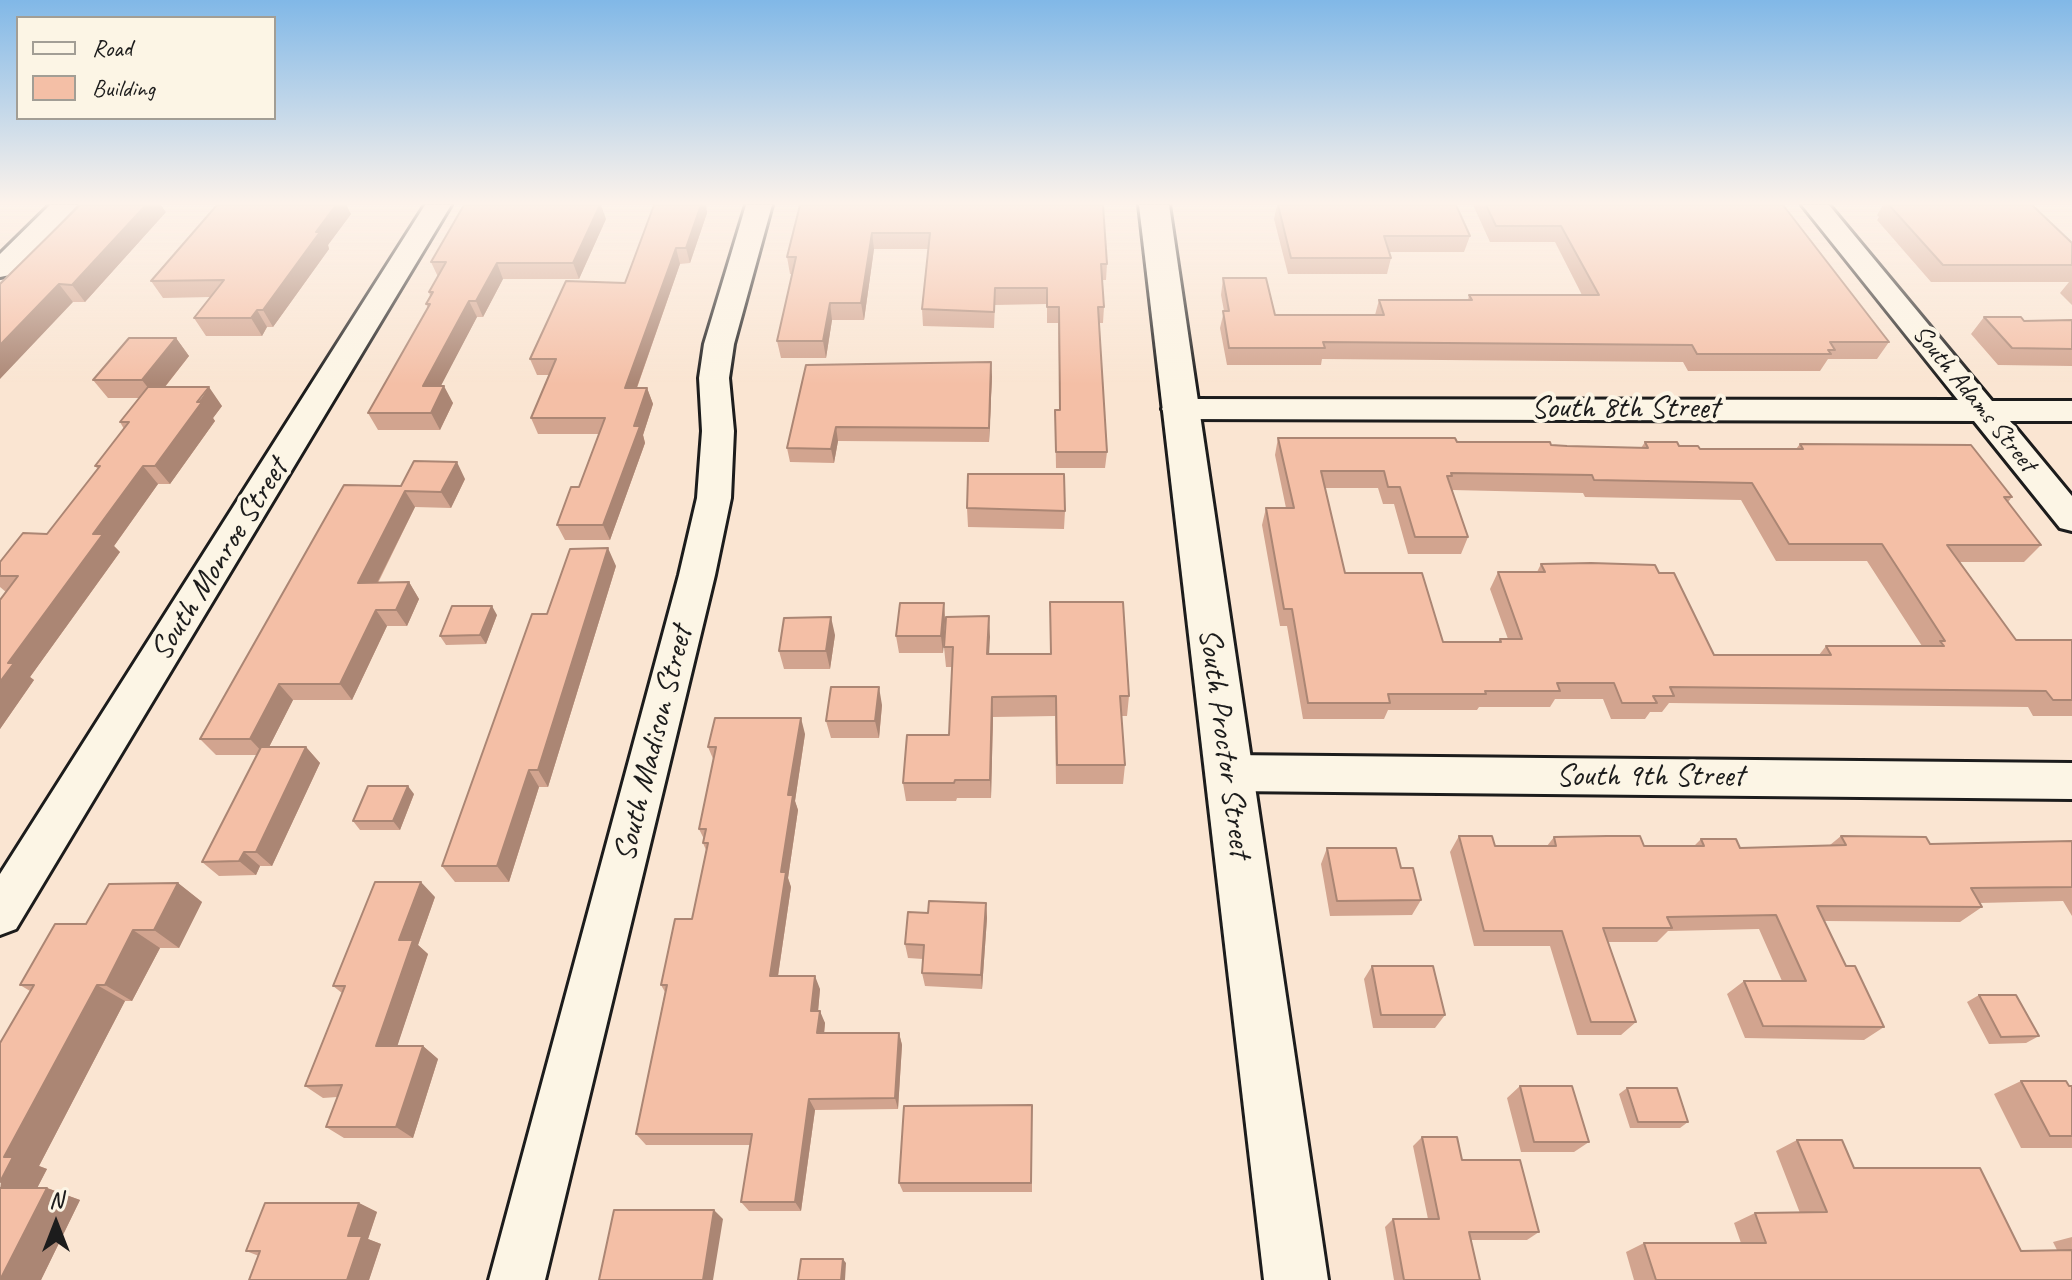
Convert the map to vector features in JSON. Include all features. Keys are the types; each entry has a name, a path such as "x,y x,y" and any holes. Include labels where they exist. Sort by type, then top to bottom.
{"street":[{"name":"South Monroe Street","path":"0,914 401,265"},
{"name":"South Madison Street","path":"517,1280 697,575 714,498 718,431 714,378 719,344 742,265"},
{"name":"South Proctor Street","path":"1161,265 1296,1280"},
{"name":"South Adams Street","path":"1864,265 2072,519"},
{"name":"South 8th Street","path":"1178,409 2072,411"},
{"name":"South 9th Street","path":"1228,773 2072,781"}],"building":[{"path":"20,265 91,265 72,285 59,284 0,345 0,284"},
{"path":"165,265 296,265 263,310 257,310 251,318 194,318 224,280 151,281"},
{"path":"444,265 496,265 476,301 469,301 423,386 444,386 431,413 368,413 430,304 426,304 433,292 429,292"},
{"path":"632,265 670,265 625,388 647,388 634,426 640,426 603,525 557,525 571,487 579,487 605,418 531,418 556,359 530,359 566,281 625,283"},
{"path":"794,265 867,265 861,303 830,303 823,341 777,341"},
{"path":"927,265 1101,265 1104,307 1098,307 1107,452 1056,452 1055,410 1060,410 1059,307 1047,307 1047,288 995,288 994,312 922,309"},
{"path":"1582,265 1829,265 1889,342 1830,342 1835,350 1828,350 1831,354 1697,354 1692,345 1323,342 1325,348 1229,348 1223,311 1229,311 1223,278 1266,278 1275,315 1384,315 1379,300 1472,300 1469,295 1599,295"},
{"path":"1984,317 2021,317 2024,321 2072,320 2072,349 2012,348"},
{"path":"129,338 176,338 142,380 93,380"},
{"path":"991,362 989,428 836,427 831,449 787,448 806,365"},
{"path":"148,387 209,387 197,402 202,402 155,466 143,466 93,534 103,534 8,663 14,663 0,682 0,600 18,576 0,576 0,562 23,533 47,534 100,466 95,466 129,422 120,422"},
{"path":"1278,438 1455,438 1457,442 1550,442 1551,445 1567,446 1648,448 1645,442 1677,442 1679,446 1698,446 1700,449 1803,449 1800,444 1971,445 2012,497 2004,497 2041,545 1947,545 2016,640 2072,640 2072,700 2053,700 2046,691 1670,687 1674,696 1653,696 1657,703 1622,703 1614,683 1557,683 1560,691 1388,694 1390,703 1308,703 1292,609 1284,609 1266,508 1294,508","holes":["1321,471 1384,471 1388,487 1400,487 1415,537 1468,537 1447,476 1452,476 1451,473 1592,475 1594,480 1752,483 1789,544 1882,544 1945,641 1940,641 1944,646 1826,646 1831,655 1714,655 1674,573 1659,573 1655,565 1591,563 1541,564 1545,572 1498,572 1522,639 1443,642 1422,573 1345,573"]},
{"path":"414,461 457,462 441,492 405,491 358,583 409,582 396,610 376,610 340,684 279,684 250,739 200,739 344,485 401,486"},
{"path":"968,474 1064,474 1065,511 967,508"},
{"path":"608,548 538,770 529,770 497,866 442,866 532,614 547,614 570,549"},
{"path":"1050,602 1123,602 1129,696 1120,696 1125,765 1057,765 1056,696 992,697 990,780 903,783 907,735 949,735 953,647 944,647 946,617 989,616 987,654 1051,654"},
{"path":"900,603 944,603 941,636 896,636"},
{"path":"452,606 492,606 480,635 440,636"},
{"path":"831,617 826,651 779,651 784,618"},
{"path":"831,687 879,687 875,721 826,721"},
{"path":"715,718 801,718 788,795 793,795 781,872 786,872 770,976 815,976 811,1011 820,1011 817,1033 899,1033 895,1098 809,1099 795,1202 741,1202 752,1134 636,1134 667,985 661,985 675,919 692,919 708,843 703,843 706,829 699,829 716,747 708,747"},
{"path":"261,747 306,747 256,852 244,852 239,861 202,862"},
{"path":"368,786 408,786 393,821 353,821"},
{"path":"1459,836 1492,836 1495,846 1556,846 1554,837 1640,836 1644,846 1704,846 1701,839 1736,839 1740,848 1846,845 1841,836 1926,837 1930,844 2072,841 2072,887 1971,888 1982,907 1817,906 1846,966 1855,966 1884,1027 1763,1026 1744,981 1806,981 1776,915 1667,917 1672,928 1603,928 1636,1022 1591,1022 1562,931 1484,931"},
{"path":"1327,848 1396,848 1401,868 1413,868 1421,900 1337,901"},
{"path":"375,882 421,882 399,940 413,940 376,1046 423,1046 396,1127 326,1127 342,1085 305,1086 345,986 333,986"},
{"path":"178,883 154,930 133,930 105,985 97,985 4,1157 13,1157 0,1182 0,1043 34,985 20,985 55,924 86,924 109,884"},
{"path":"929,901 986,903 981,975 922,973 924,945 905,944 908,912 928,913"},
{"path":"1372,966 1433,966 1445,1015 1381,1015"},
{"path":"1979,995 2016,995 2039,1036 2001,1037"},
{"path":"2021,1081 2066,1081 2072,1086 2072,1136 2050,1136"},
{"path":"1520,1086 1572,1086 1589,1142 1534,1142"},
{"path":"1627,1088 1677,1088 1688,1122 1638,1122"},
{"path":"1032,1105 1031,1183 899,1183 904,1106"},
{"path":"1422,1137 1457,1137 1462,1160 1520,1160 1539,1232 1469,1232 1480,1280 1404,1280 1393,1219 1439,1219"},
{"path":"1797,1140 1842,1140 1854,1168 1980,1168 2021,1251 2072,1250 2072,1280 1656,1280 1644,1243 1766,1243 1755,1213 1827,1212"},
{"path":"0,1188 47,1188 0,1280"},
{"path":"265,1203 359,1203 348,1236 362,1236 347,1280 249,1280 260,1251 246,1251"},
{"path":"614,1210 714,1210 703,1280 599,1280"},
{"path":"801,1259 843,1259 841,1280 798,1280"}]}
